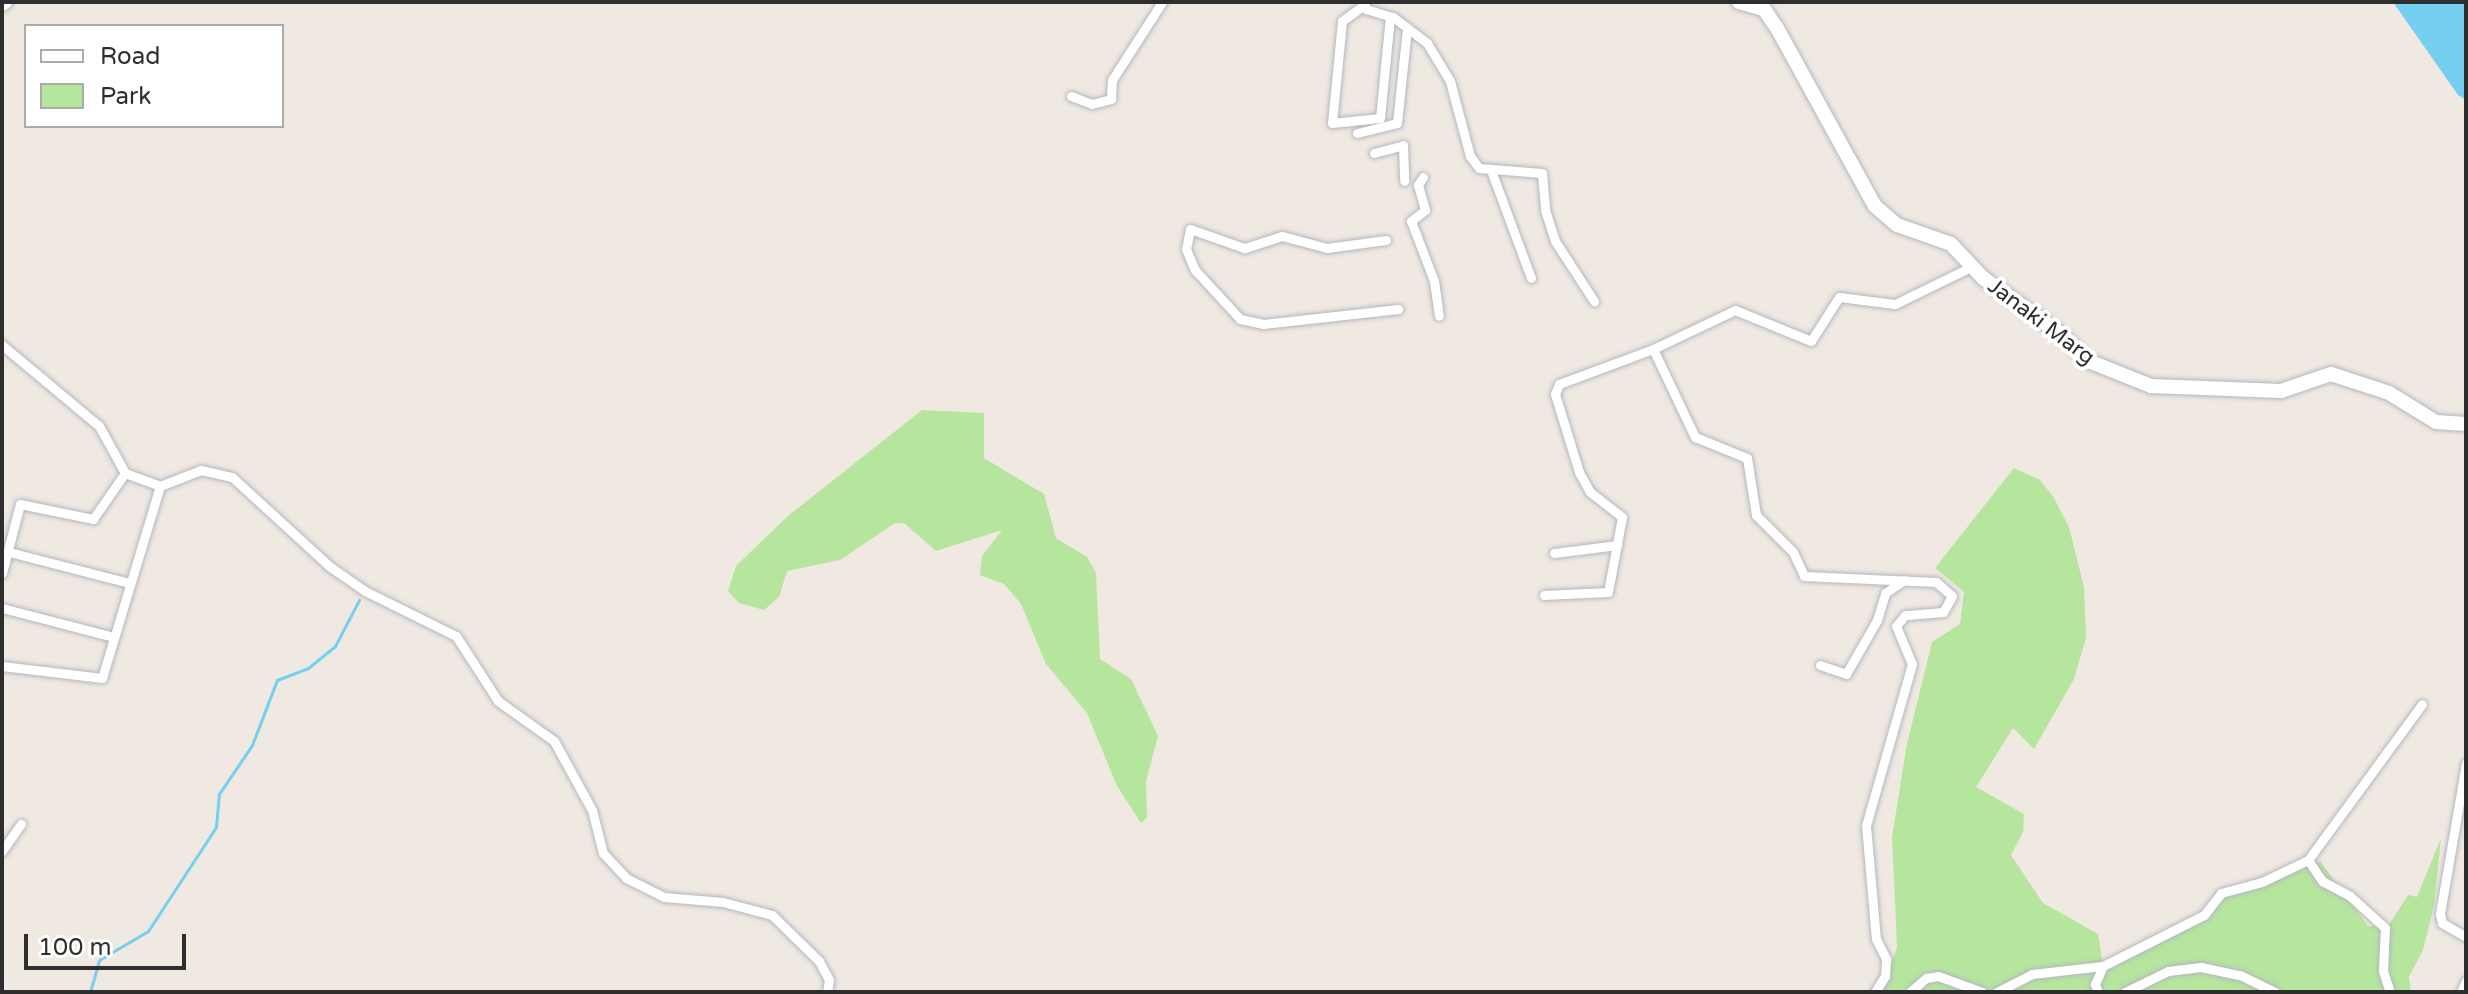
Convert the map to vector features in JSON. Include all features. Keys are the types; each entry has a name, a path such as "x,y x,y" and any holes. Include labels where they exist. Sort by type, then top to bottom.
{"street":[{"path":"1071,96 1092,104 1111,99 1112,80 1162,2"},
{"name":"Janaki Marg","path":"1739,2 1764,9 1777,28 1875,206 1897,225 1951,244 1971,267 2032,318 2062,335 2086,360 2134,382 2281,391 2331,374 2389,393 2436,422 2466,424"},
{"path":"1390,16 1380,118 1332,123 1342,21 1363,4 1390,16 1427,43 1450,81 1470,156 1482,171 1542,173 1545,210 1555,241 1594,301"},
{"path":"1357,133 1397,123 1407,28"},
{"path":"1374,153 1403,145 1404,181"},
{"path":"1492,173 1531,278"},
{"path":"1423,177 1418,185 1425,210 1411,221 1434,281 1439,316"},
{"path":"1386,240 1327,248 1282,236 1244,248 1190,229 1186,239 1195,270 1240,319 1263,324 1398,309"},
{"path":"1544,595 1608,592 1622,517 1584,482 1555,394 1559,384 1653,349 1735,310 1811,341 1839,297 1895,304 1971,267"},
{"path":"2,345 99,426 125,473 160,486 201,470 232,477 353,583 456,636 498,701 554,741 592,810 603,853 626,878 664,897 723,902 772,915 819,961 829,980 827,992"},
{"path":"1653,349 1695,437 1747,458 1756,515 1793,552 1804,576 1904,580 1945,586 1952,602 1943,612 1905,615 1896,626 1912,664 1866,825 1876,939 1886,959 1885,976 1875,992"},
{"path":"2,573 20,504 93,519 125,473"},
{"path":"2,666 102,678 160,486"},
{"path":"1554,553 1617,545"},
{"path":"5,558 130,583"},
{"path":"1820,665 1846,674 1877,620 1885,593 1904,580"},
{"path":"2,608 114,637"},
{"path":"1997,992 2032,974 2103,966 2204,915 2221,893 2262,882 2308,860 2422,704"},
{"path":"2466,763 2440,914 2442,923 2466,937"},
{"path":"2,851 21,824"},
{"path":"2308,860 2322,881 2350,896 2385,928 2383,971 2390,992"},
{"path":"2098,992 2095,984 2103,966"},
{"path":"2125,992 2168,971 2201,967 2240,975 2275,992"},
{"path":"1910,992 1926,978 1938,976 1982,992"},
{"path":"2461,992 2466,981"}],"green space":[{"path":"922,410 984,413 984,458 1044,494 1056,538 1087,557 1096,573 1100,659 1131,679 1158,736 1146,781 1147,817 1141,823 1117,786 1087,713 1046,664 1021,604 1004,584 980,575 982,556 1002,530 936,551 904,523 895,523 840,560 787,571 779,597 764,610 739,603 728,591 736,566 788,516"},
{"path":"2014,468 2040,480 2054,498 2069,527 2084,587 2086,638 2074,679 2034,749 2013,728 1976,787 2024,814 2023,832 2011,855 2043,903 2098,934 2103,966 2204,915 2227,897 2265,886 2287,869 2320,861 2368,926 2388,926 2408,895 2417,897 2441,838 2434,906 2423,950 2409,977 2411,992 1882,992 1897,947 1892,837 1907,744 1932,642 1960,624 1964,592 1935,568"}],"water":[{"path":"2393,2 2466,2 2466,100 2458,95"}],"waterway":[{"path":"90,992 99,960 148,931 216,827 219,794 252,745 277,680 308,668 335,646 359,600"}]}
